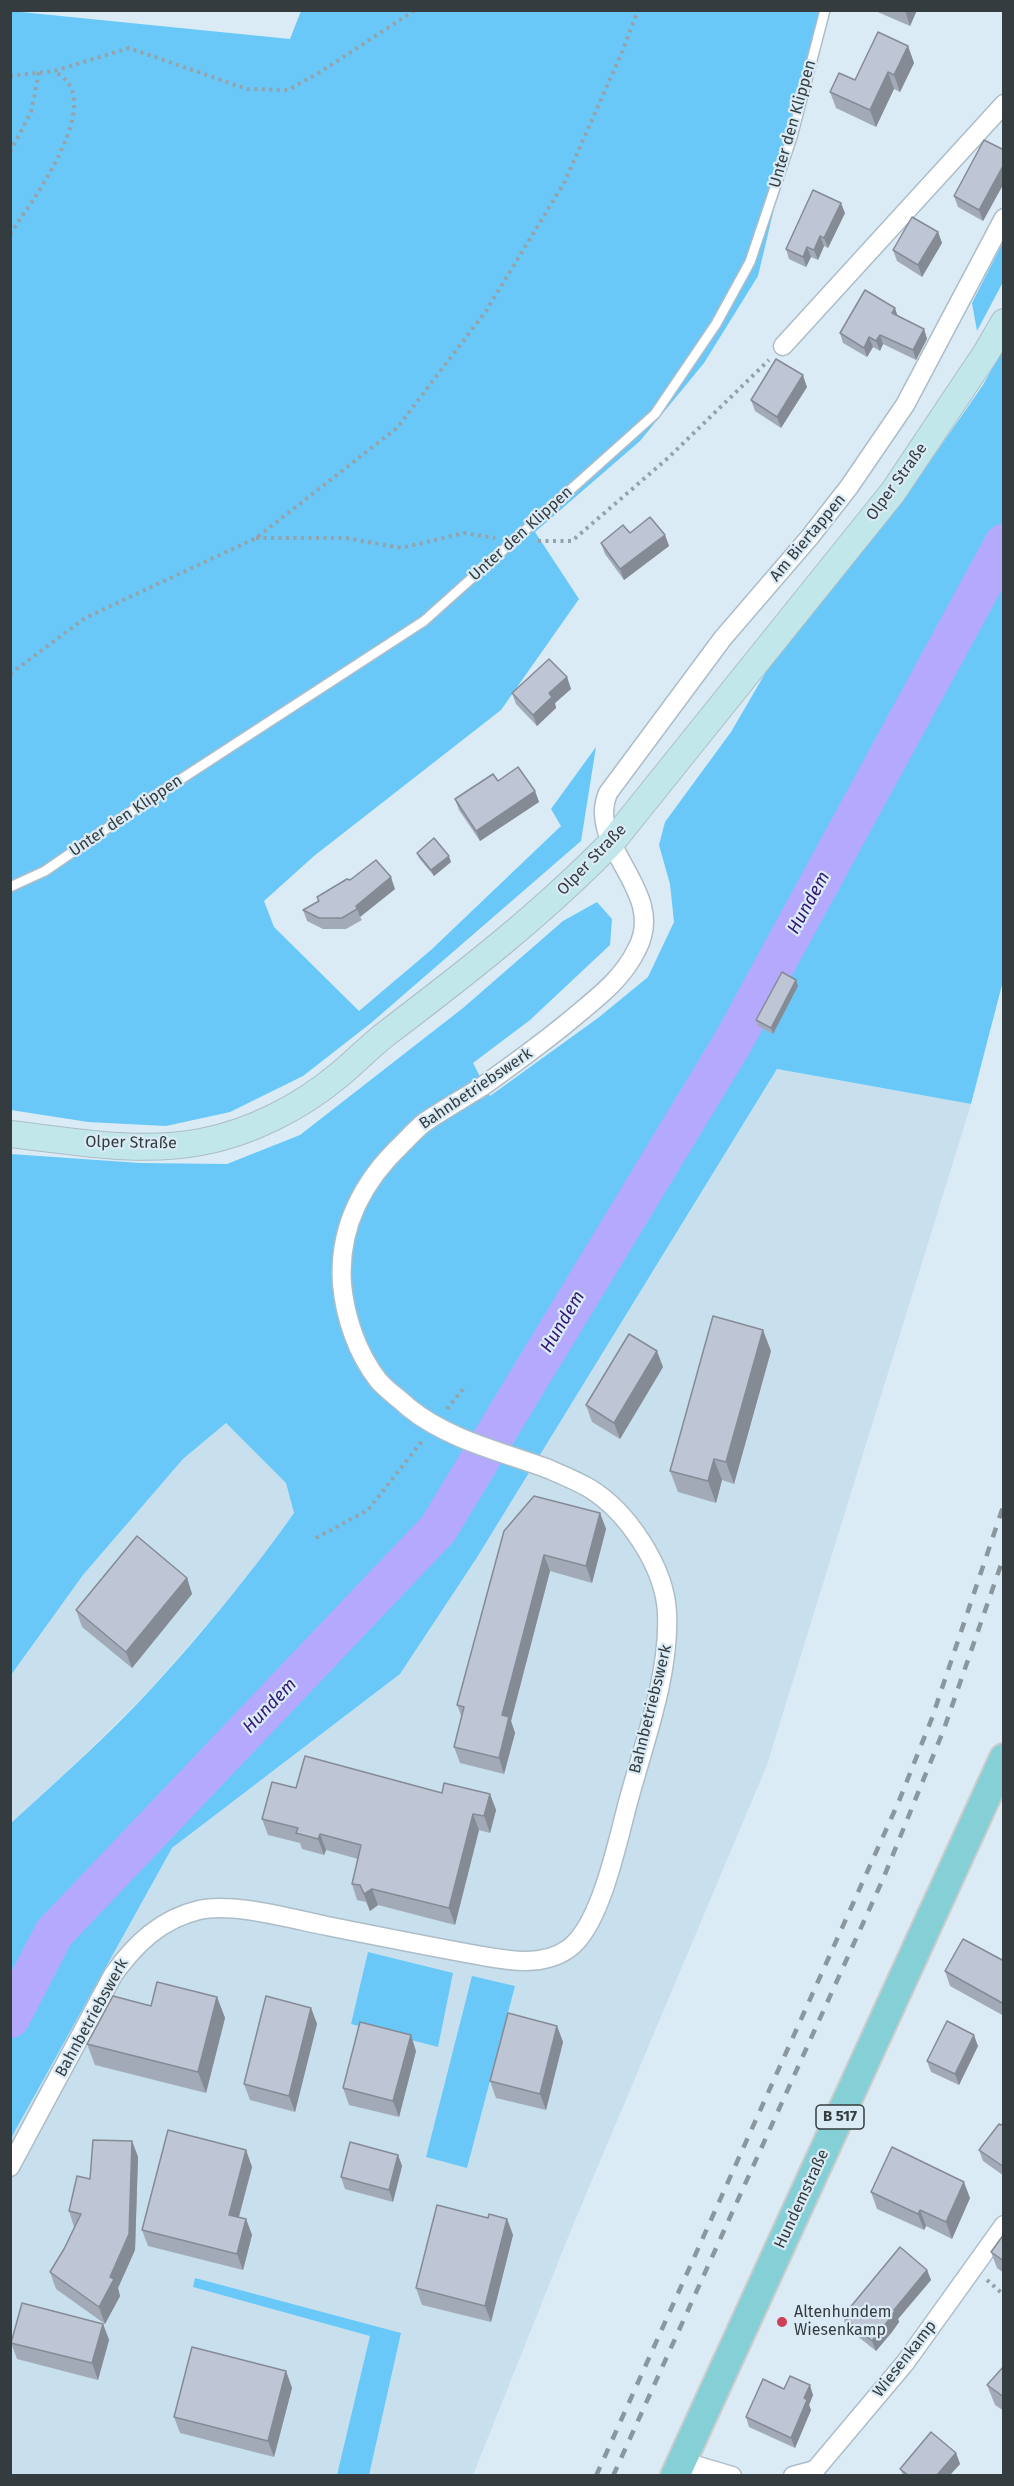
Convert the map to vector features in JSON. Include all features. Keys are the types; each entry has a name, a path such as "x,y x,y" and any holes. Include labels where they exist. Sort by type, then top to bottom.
{"main road":[{"name":"Olper Straße","path":"10,1134 97,1144 174,1146 224,1137 248,1129 284,1111 338,1077 381,1038 477,965 568,887 612,842 892,492 986,353 1004,322"},
{"name":"Hundemstraße","path":"678,2468 1004,1758"}],"street":[{"path":"783,346 1004,104"},
{"name":"Am Biertappen","path":"612,842 603,813 603,804 608,793 723,638 849,488 905,405 1004,218"},
{"name":"Bahnbetriebswerk","path":"10,2167 113,1975 129,1953 152,1932 177,1917 216,1907 256,1912 408,1942 527,1962 568,1950 584,1933 593,1917 615,1850 662,1675 669,1640 667,1607 660,1578 638,1536 622,1516 591,1489 546,1468 443,1431 424,1420 379,1381 359,1348 344,1305 341,1262 350,1216 368,1182 391,1154 423,1123 546,1041 612,985 626,970 639,946 644,917 640,897 612,842"},
{"name":"Wiesenkamp","path":"793,2475 815,2470 905,2363 1004,2225"},
{"path":"678,2468 732,2475"}],"lane":[{"name":"Unter den Klippen","path":"10,887 45,872 135,808 424,621 655,414 717,324 750,262 792,137 825,10"}],"path":[{"path":"10,76 54,71 129,48 247,89 288,90 322,71 415,10"},
{"path":"10,674 85,618 256,538 397,428 486,311 564,183 622,52 638,10"},
{"path":"10,234 51,171 65,144 72,122 73,99 67,81 54,71"},
{"path":"10,152 31,111 39,72"},
{"path":"256,538 346,538 401,548 464,533 513,542 572,541 668,458 783,346"},
{"path":"442,1416 464,1388"},
{"path":"316,1538 368,1510 427,1435"}],"shaded area":[{"path":"11,11 290,39 301,11 821,11 758,276 704,363 640,441 535,532 579,599 501,710 314,856 264,901 274,927 359,1011 431,950 561,826 551,809 596,747 581,841 371,1023 303,1076 230,1112 166,1126 88,1122 11,1110"},
{"path":"1003,242 1003,282 977,331 972,303"},
{"path":"1003,349 1003,981 971,1104 777,1069 476,1559 400,1674 172,1848 11,2138 11,1823 101,1740 153,1687 226,1602 294,1513 286,1483 226,1423 183,1459 83,1575 11,1675 11,1154 140,1163 227,1164 300,1135 463,1008 563,921 597,902 612,919 610,945 530,1020 473,1063 490,1096 598,1018 648,977 674,922 670,884 659,845 665,822 731,732 770,665 899,506 983,385"},
{"path":"777,1069 971,1104 767,1765 571,2230 473,2475 11,2476 11,2138 172,1848 400,1674 476,1559"},
{"path":"226,1423 286,1483 294,1513 254,1570 152,1688 11,1823 11,1675 83,1575 183,1459"},
{"path":"368,1952 453,1973 438,2047 351,2024"},
{"path":"472,1976 515,1986 467,2168 426,2157"},
{"path":"195,2278 401,2333 369,2475 337,2475 370,2336 193,2287"}],"building":[{"path":"878,32 908,46 894,75 888,72 870,110 830,92 839,73 855,80"},
{"path":"984,140 1004,150 1004,164 979,210 954,196"},
{"path":"813,190 841,203 824,238 820,236 814,250 807,247 803,257 786,249"},
{"path":"912,217 938,232 918,265 893,250"},
{"path":"865,290 895,308 892,313 924,329 913,350 880,335 876,341 869,337 864,348 840,333"},
{"path":"776,359 803,375 777,417 751,400"},
{"path":"650,517 665,535 620,569 601,543 623,525 630,533"},
{"path":"549,659 567,677 549,693 552,697 533,715 512,693"},
{"path":"518,767 535,791 476,831 455,799 493,774 498,781"},
{"path":"434,838 449,856 431,870 417,853"},
{"path":"376,860 391,877 356,906 357,909 342,918 319,918 303,910 319,901 317,897 347,879 350,880"},
{"path":"782,972 796,980 771,1028 756,1020"},
{"path":"713,1316 763,1330 726,1462 714,1459 708,1481 670,1471"},
{"path":"629,1334 657,1351 614,1423 586,1405"},
{"path":"534,1496 600,1513 586,1566 544,1555 502,1715 509,1717 499,1758 454,1747 464,1707 457,1705 504,1531"},
{"path":"137,1536 187,1578 126,1652 76,1610"},
{"path":"305,1756 442,1793 444,1783 490,1794 484,1816 473,1814 449,1908 372,1889 364,1894 360,1885 352,1884 361,1845 320,1834 318,1839 296,1833 298,1828 262,1819 272,1782 296,1788"},
{"path":"963,1939 1004,1961 1004,2004 945,1971"},
{"path":"157,1982 217,1997 198,2072 87,2044 113,1996 151,2006"},
{"path":"266,1996 311,2008 289,2096 244,2084"},
{"path":"508,2013 557,2026 540,2094 490,2081"},
{"path":"947,2021 974,2035 955,2074 927,2061"},
{"path":"360,2022 411,2035 393,2101 343,2088"},
{"path":"1004,2123 1004,2167 979,2150 999,2124"},
{"path":"168,2130 246,2150 229,2215 246,2219 237,2254 142,2230"},
{"path":"93,2140 132,2141 129,2234 110,2277 114,2279 99,2307 50,2272 81,2214 69,2211 77,2176 90,2179"},
{"path":"350,2142 398,2155 389,2190 341,2177"},
{"path":"892,2147 964,2182 946,2222 920,2210 918,2214 871,2192"},
{"path":"437,2205 488,2218 489,2214 507,2219 485,2306 416,2288"},
{"path":"1004,2234 1004,2261 991,2252"},
{"path":"900,2247 927,2270 872,2341 843,2316"},
{"path":"22,2303 103,2324 92,2363 11,2343"},
{"path":"192,2347 286,2371 268,2441 174,2417"},
{"path":"1004,2366 1004,2397 987,2385"},
{"path":"790,2376 810,2385 804,2398 807,2400 791,2438 746,2417 763,2379 784,2389"},
{"path":"931,2432 956,2453 937,2475 908,2475 900,2469"}],"waterway":[{"name":"Hundem","path":"10,2018 54,1933 438,1529 733,1042 1004,544"}],"railway":[{"path":"596,2476 899,1801 932,1718 1004,1504"},
{"path":"613,2476 883,1879 944,1729 1004,1556"}],"place":[{"name":"Altenhundem Wiesenkamp","path":"782,2322"}]}
